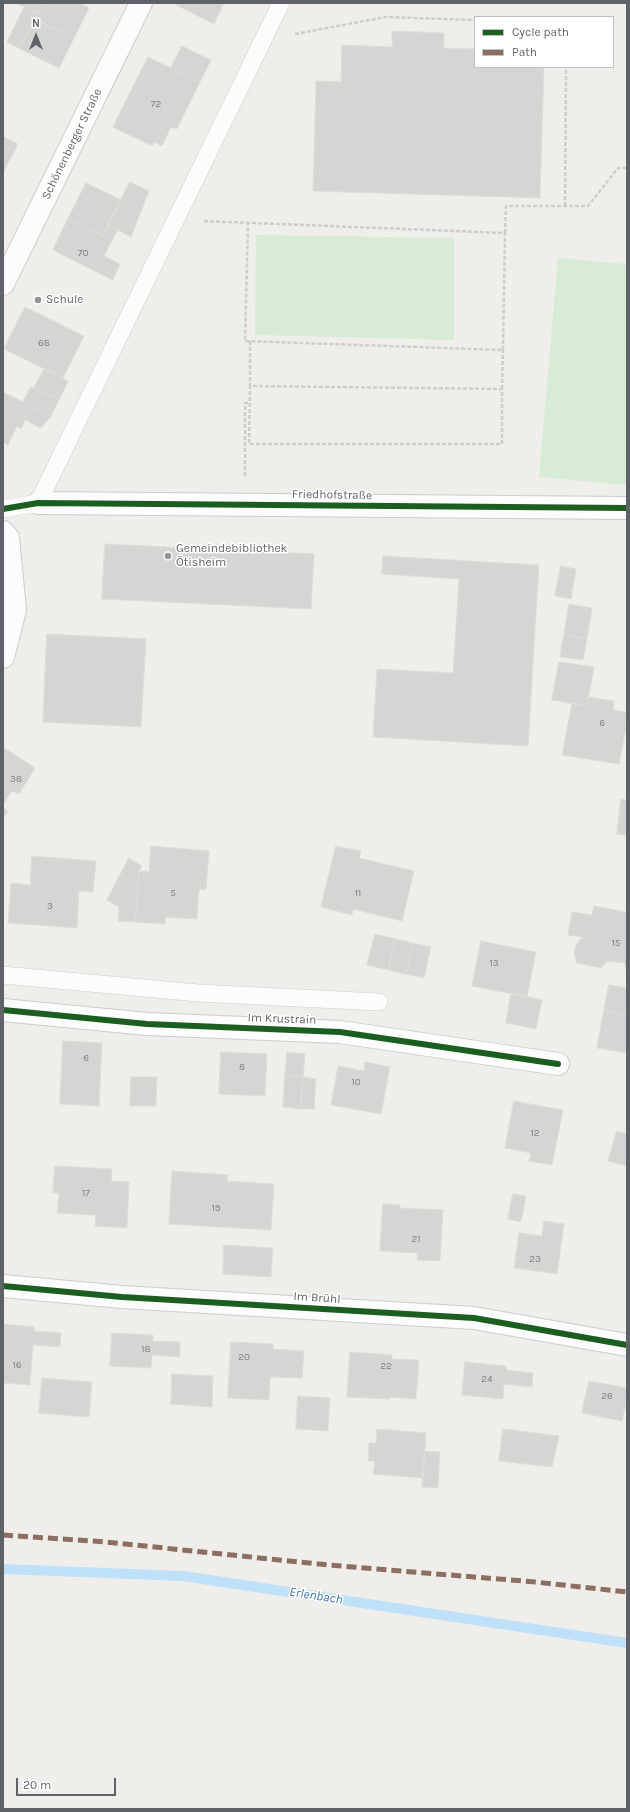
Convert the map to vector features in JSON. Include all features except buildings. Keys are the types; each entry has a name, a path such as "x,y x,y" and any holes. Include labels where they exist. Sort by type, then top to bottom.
{"street":[{"name":"Schönenberger Straße","path":"3,284 141,3"},
{"name":"Friedhofstraße","path":"38,503 627,508"},
{"path":"3,532 8,538 15,610 3,658"},
{"name":"Im Krustrain","path":"3,1010 147,1024 340,1032 558,1064"},
{"name":"Im Brühl","path":"3,1286 122,1296 474,1318 627,1345"}],"lane":[{"path":"3,508 38,503 281,3"},
{"path":"3,975 198,993 379,1002"}],"path":[{"path":"262,41 386,16 474,20"},
{"path":"565,206 566,68"},
{"path":"250,341 249,444 502,444 506,206 588,206 618,168 627,168"},
{"path":"175,220 505,233"},
{"path":"248,223 245,341 503,350"},
{"path":"250,386 502,388"},
{"path":"245,505 245,403 250,403"}],"green space":[{"path":"256,235 454,238 454,340 255,335"},
{"path":"558,258 627,264 627,485 539,477"}],"waterway":[{"name":"Erlenbach","path":"3,1569 183,1576 627,1643"}],"marked path":[{"path":"3,1535 106,1542 328,1565 535,1582 627,1592"}],"cycle path":[{"path":"3,509 38,503 627,508"},
{"path":"3,1010 147,1024 340,1032 558,1064"},
{"path":"3,1286 122,1297 474,1318 627,1345"}],"place":[{"name":"Schule","path":"38,300"},
{"name":"Gemeindebibliothek Ötisheim","path":"168,556"}]}
